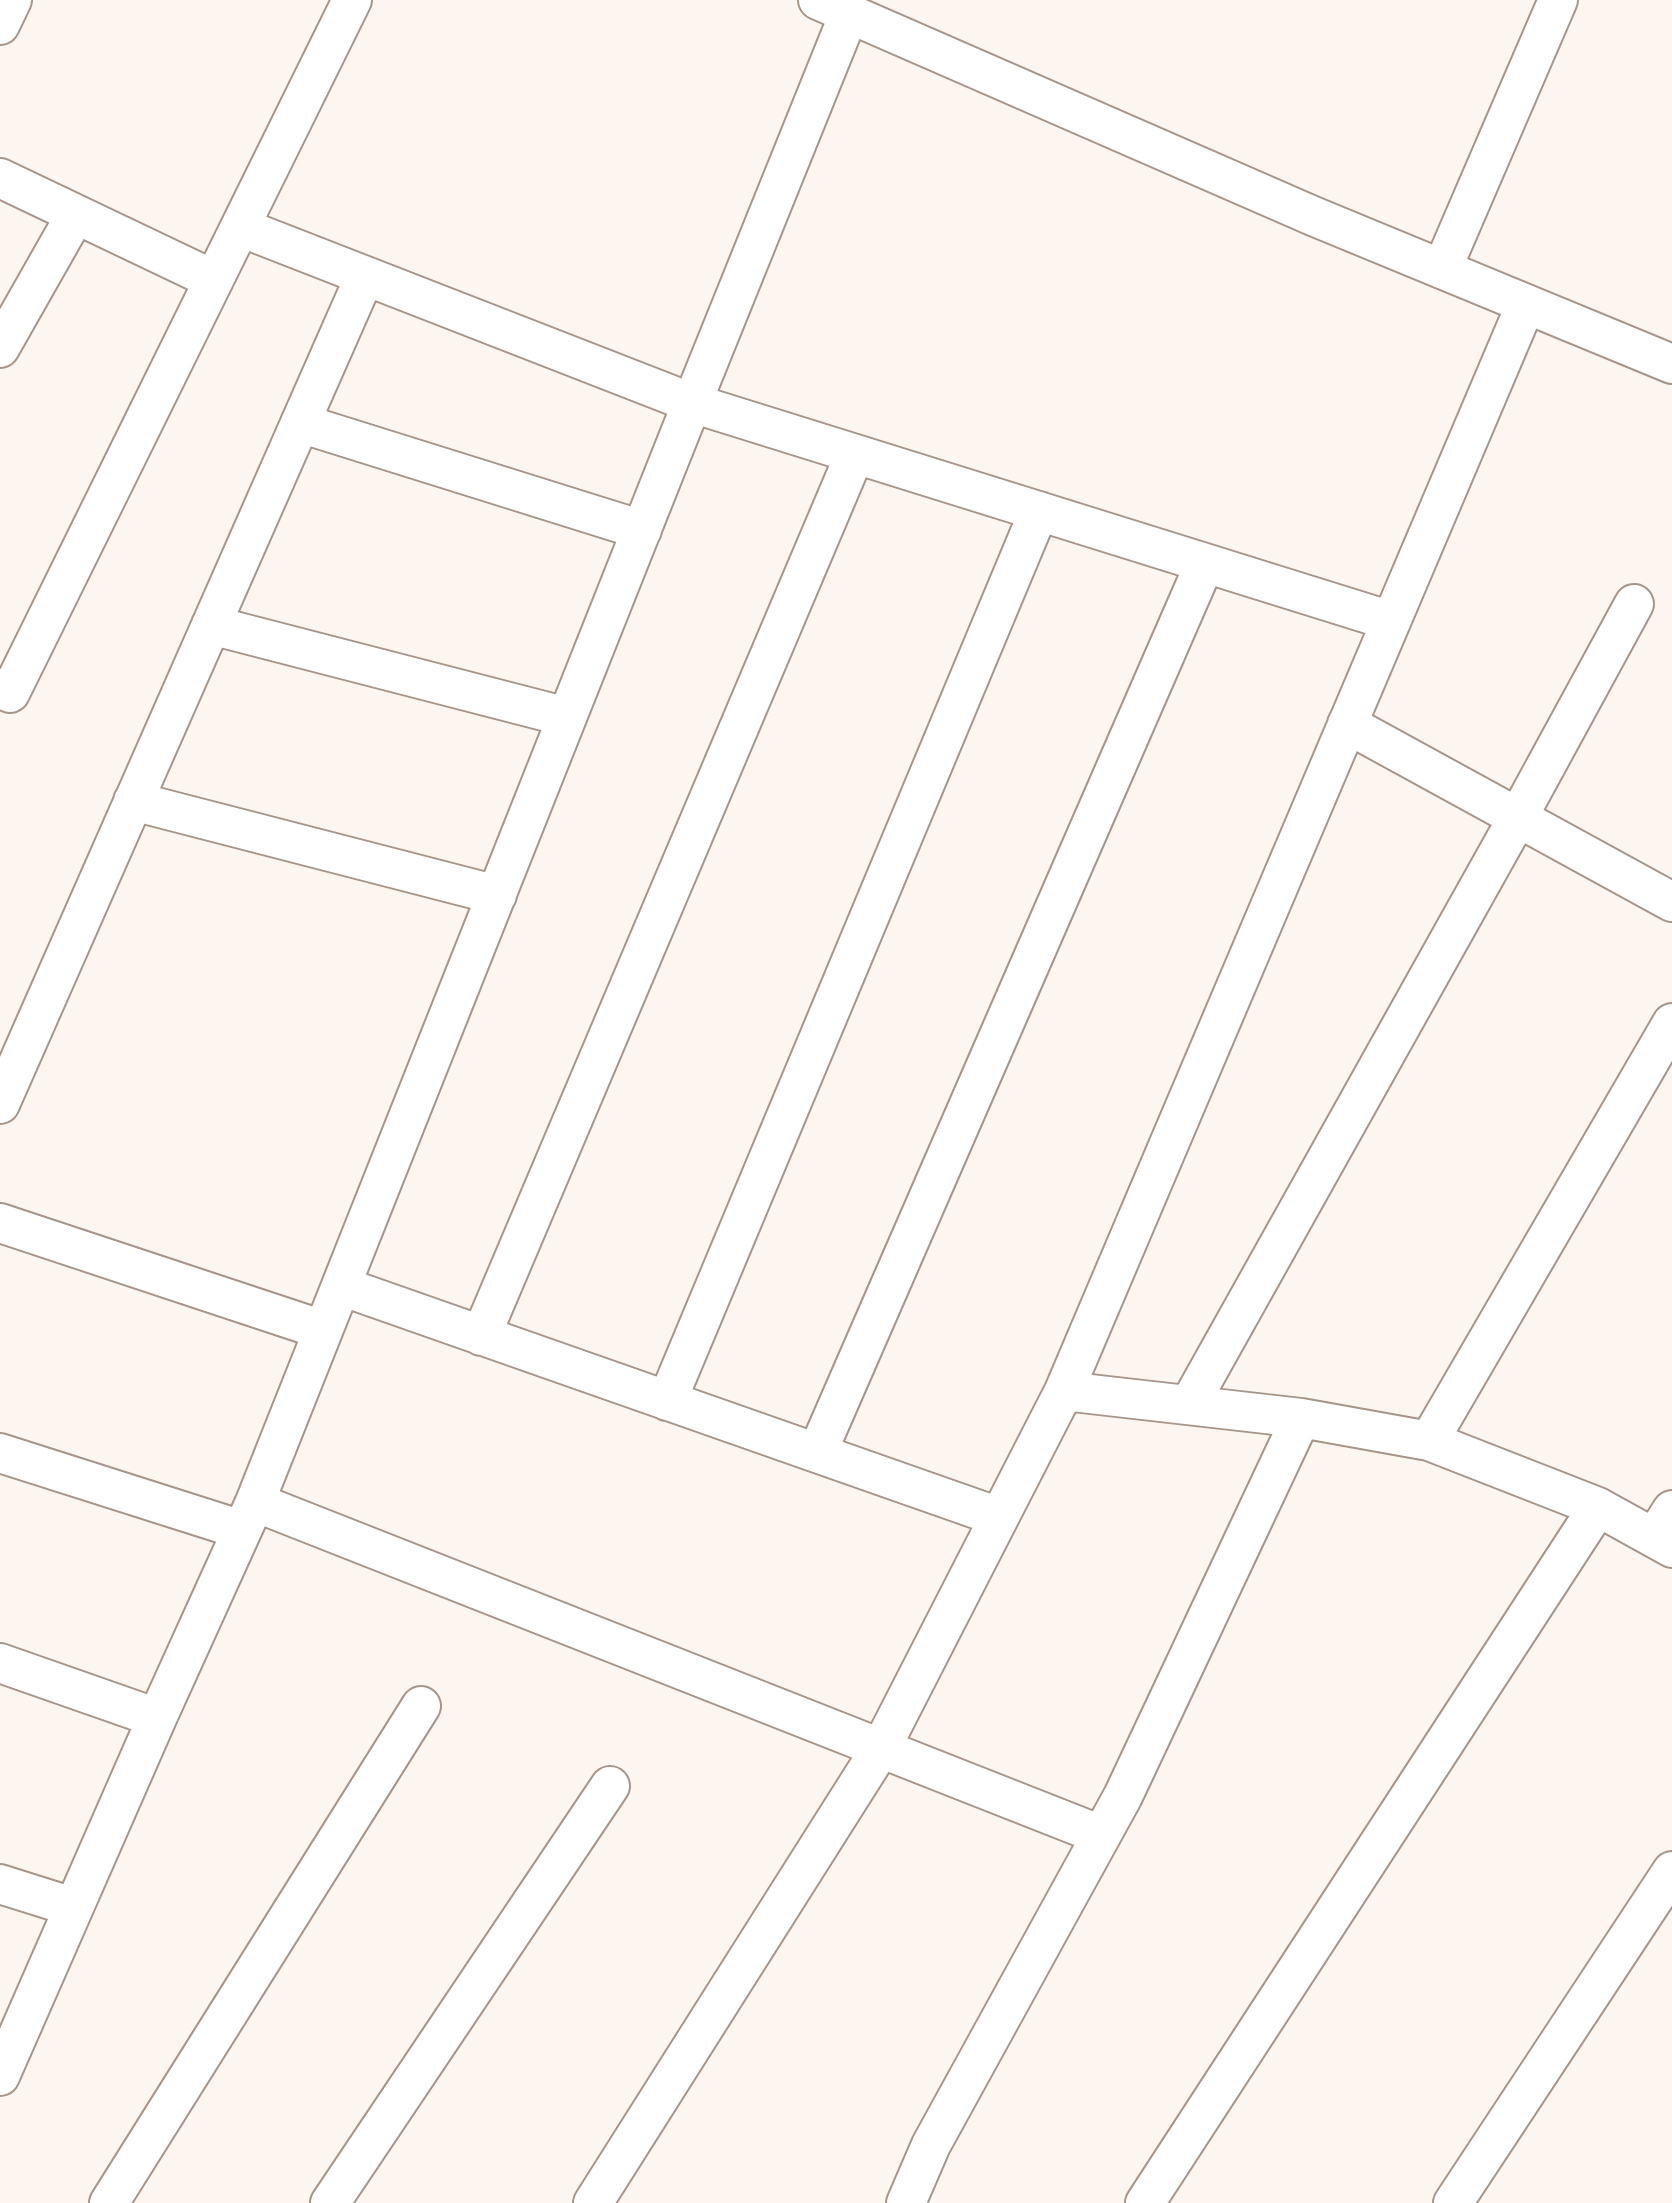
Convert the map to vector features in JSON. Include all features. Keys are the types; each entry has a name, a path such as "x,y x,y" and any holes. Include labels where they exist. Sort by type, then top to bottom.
{"street":[{"path":"0,25 12,0"},
{"path":"0,688 10,693 352,0"},
{"path":"1443,269 1558,0"},
{"path":"0,2076 249,1516 692,403 834,7 1312,216 1672,364"},
{"path":"0,178 214,279"},
{"path":"0,348 76,214"},
{"path":"240,227 692,403 1391,621"},
{"path":"0,1104 365,276"},
{"path":"593,2203 881,1748 1064,1391 1526,304"},
{"path":"300,423 642,530"},
{"path":"481,1336 855,454"},
{"path":"667,1401 1039,511"},
{"path":"817,1453 1205,563"},
{"path":"1189,1405 1634,604"},
{"path":"211,625 568,717"},
{"path":"1347,724 1672,902"},
{"path":"133,801 496,895"},
{"path":"1429,1441 1672,1023"},
{"path":"0,1223 323,1330"},
{"path":"341,1286 999,1517"},
{"path":"1064,1391 1301,1418 1429,1441 1666,1532"},
{"path":"906,2203 931,2145 1123,1796 1301,1418"},
{"path":"0,1453 249,1516 881,1748 1101,1835"},
{"path":"1145,2203 1598,1507"},
{"path":"0,1663 157,1718"},
{"path":"109,2203 421,1706"},
{"path":"330,2203 610,1786"},
{"path":"1453,2203 1672,1871"},
{"path":"0,1884 73,1907"}]}
